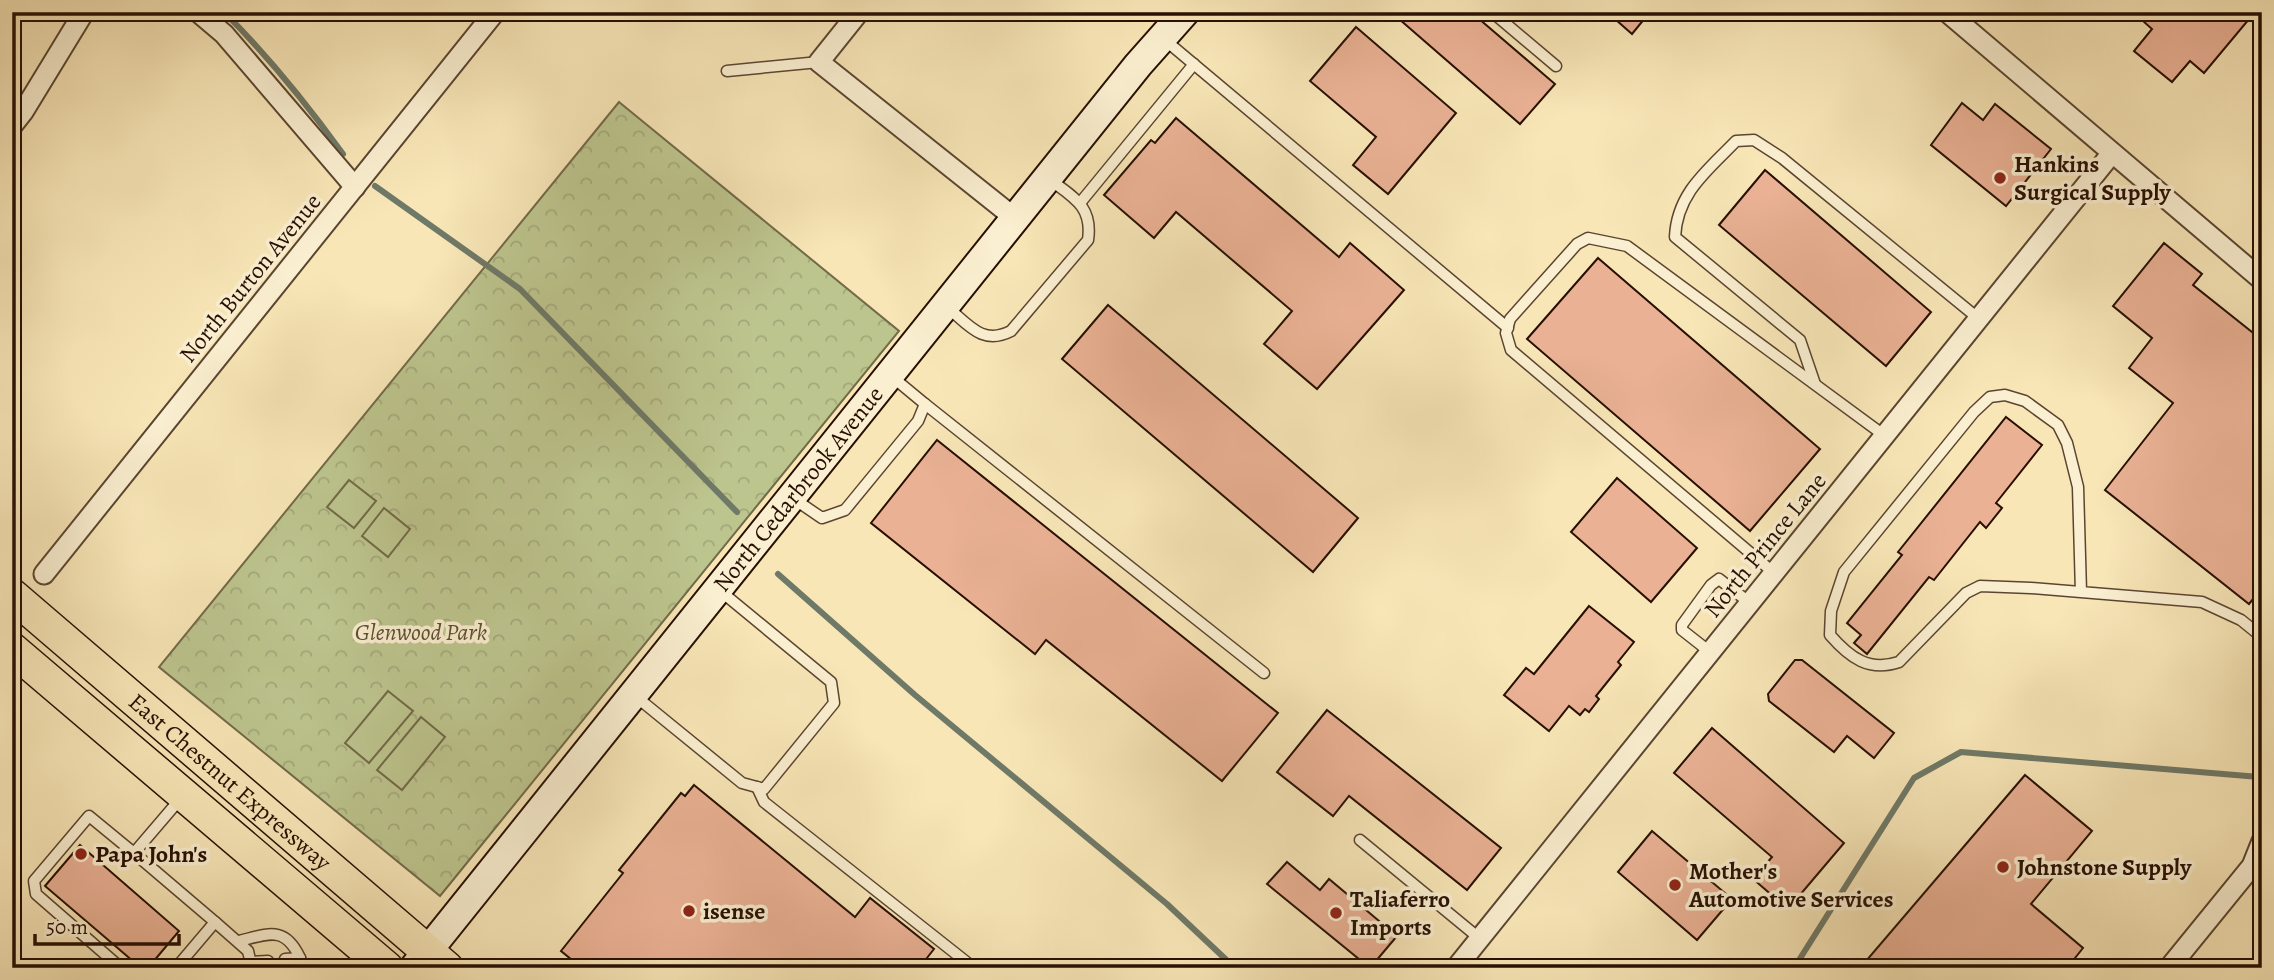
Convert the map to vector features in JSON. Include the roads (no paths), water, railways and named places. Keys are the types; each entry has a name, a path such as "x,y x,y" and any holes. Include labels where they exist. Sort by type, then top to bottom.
{"main road":[{"name":"East Chestnut Expressway","path":"12,595 429,962"},
{"name":"East Chestnut Expressway","path":"12,649 387,968"}],"street":[{"path":"12,126 84,12"},
{"path":"198,12 224,34 355,187"},
{"name":"North Burton Avenue","path":"44,573 495,12"},
{"path":"859,12 819,62 1016,219"},
{"name":"North Cedarbrook Avenue","path":"429,962 633,695 1162,37 1185,12"},
{"path":"1947,12 2262,280"},
{"name":"North Prince Lane","path":"1456,968 2112,153"},
{"path":"2169,968 2252,866 2262,841"}],"lane":[{"path":"1492,12 1556,66"},
{"path":"1162,37 1508,328"},
{"path":"727,71 819,62"},
{"path":"1080,203 1194,64"},
{"path":"1815,384 1800,340 1675,237 1676,219 1691,187 1736,141 1754,140 1782,158 1979,319"},
{"path":"946,306 984,336 999,337 1011,331 1088,240 1090,226 1087,213 1080,203 1048,179"},
{"path":"1774,573 1511,350 1506,333 1510,318 1577,244 1588,238 1627,246 1885,436"},
{"path":"890,375 1264,673"},
{"path":"2081,592 2078,487 2067,443 2058,425 2025,401 2005,395 1990,397 1974,412 1844,572 1830,611 1830,635 1842,649 1859,661 1884,667 1899,662 1966,593 1980,586 2202,602 2241,620 2262,637"},
{"path":"792,497 822,518 845,510 918,421 925,404"},
{"path":"1710,652 1682,630 1682,625 1711,585 1719,579 1750,603"},
{"path":"633,695 743,783 764,789 834,703 831,682 718,589"},
{"path":"757,787 764,802 974,968"},
{"path":"134,853 184,795"},
{"path":"121,968 36,894 34,881 89,816 239,941 247,951 252,965 268,961"},
{"path":"1360,840 1479,938"},
{"path":"176,968 215,922"},
{"path":"239,941 277,934 294,945 300,963"},
{"path":"285,959 300,963"}],"waterway":[{"path":"224,12 286,80 343,154"},
{"path":"375,186 520,289 737,512"},
{"path":"778,574 915,695 1167,904 1235,968"},
{"path":"1794,968 1914,778 1961,752 2259,777"}],"place":[{"name":"Hankins Surgical Supply","path":"2000,178"},
{"name":"Papa John's","path":"81,854"},
{"name":"Johnstone Supply","path":"2003,867"},
{"name":"Mother's Automotive Services","path":"1675,885"},
{"name":"isense","path":"689,911"},
{"name":"Taliaferro Imports","path":"1336,913"}],"park label":[{"name":"Glenwood Park","path":"421,632"}]}
